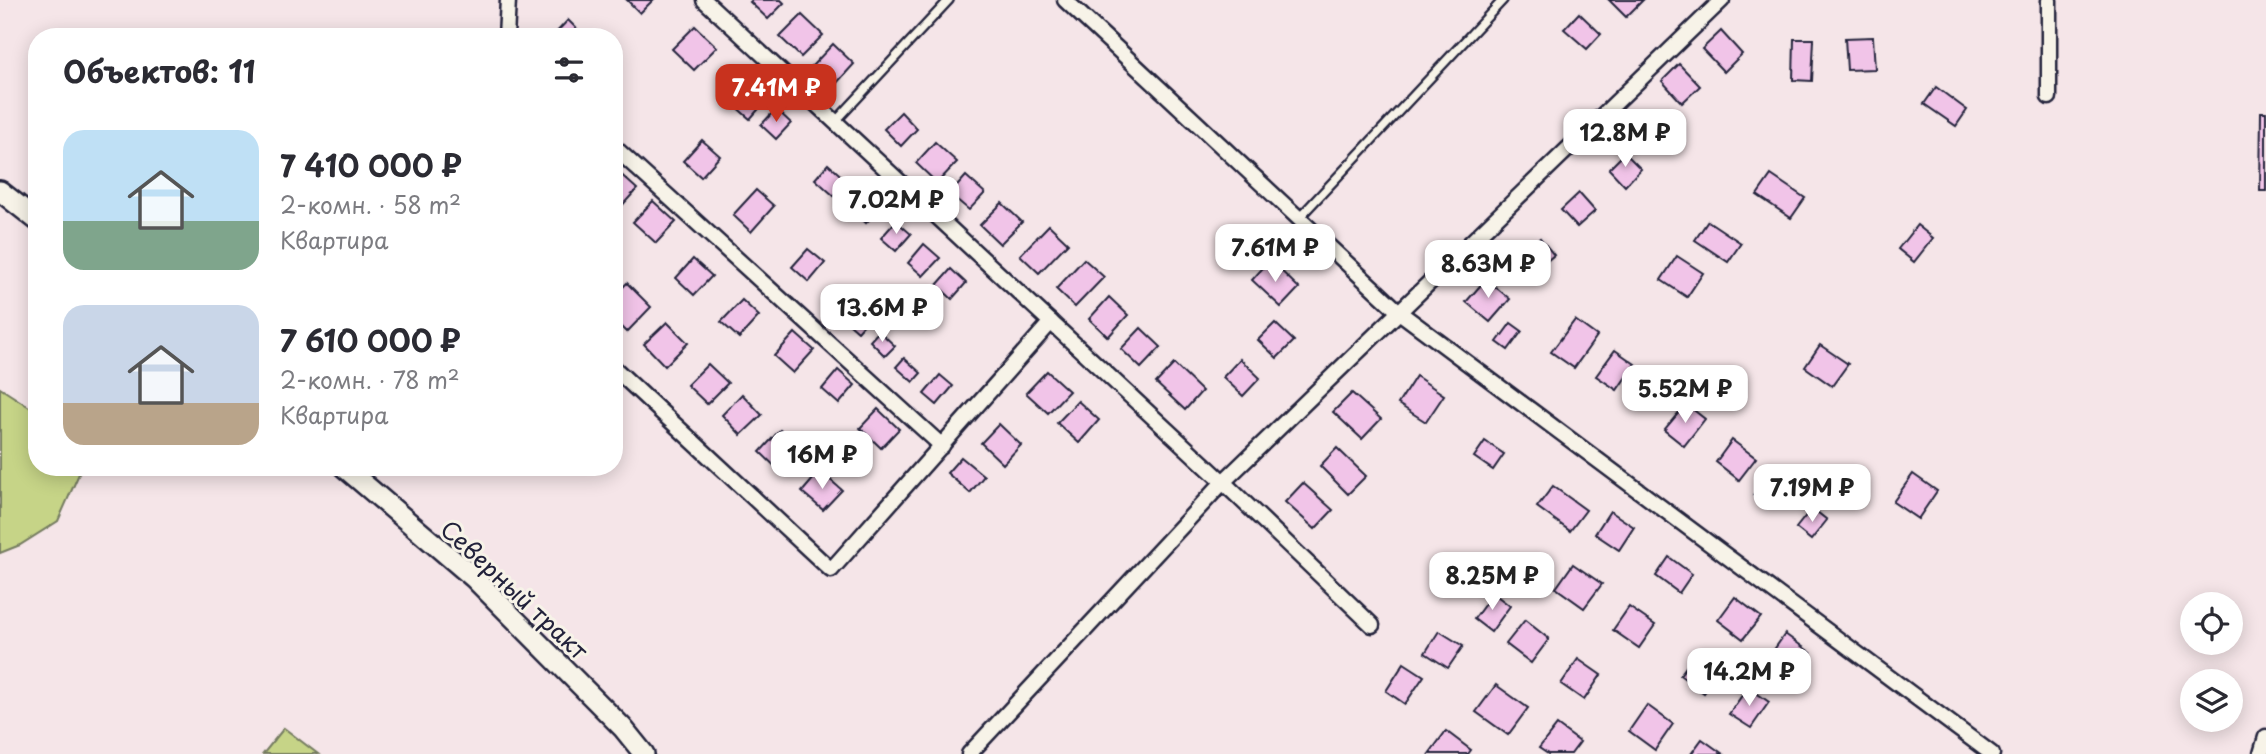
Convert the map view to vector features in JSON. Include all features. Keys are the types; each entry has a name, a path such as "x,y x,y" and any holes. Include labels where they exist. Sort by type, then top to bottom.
{"main road":[{"path":"0,191 28,213"},
{"name":"Северный тракт","path":"355,476 474,578 623,728 645,754"}],"street":[{"path":"506,28 508,0"},
{"path":"704,0 1223,482 1372,625"},
{"path":"1065,0 1399,312 1992,754"},
{"path":"969,754 1223,482 1722,0"},
{"path":"2049,0 2049,97"},
{"path":"623,155 942,446"},
{"path":"623,376 831,570 1051,322"},
{"path":"2262,754 2266,737"}],"lane":[{"path":"835,122 949,0"},
{"path":"1299,218 1503,0"}],"green space":[{"path":"0,388 28,406 28,476 78,476 58,521 20,545 0,553"},
{"path":"284,728 318,754 263,754"}],"building":[{"path":"627,0 653,0 640,13"},
{"path":"781,0 784,3 768,19 750,2"},
{"path":"1609,0 1643,0 1626,17"},
{"path":"1579,13 1601,34 1587,49 1564,29"},
{"path":"802,15 823,35 801,57 780,37"},
{"path":"568,20 576,28 560,28"},
{"path":"695,26 717,47 694,70 672,49"},
{"path":"1721,31 1742,54 1724,72 1702,49"},
{"path":"1873,37 1875,69 1847,70 1845,38"},
{"path":"1794,39 1814,39 1812,81 1793,80"},
{"path":"833,44 854,64 834,86 812,66"},
{"path":"1679,64 1700,86 1682,103 1662,81"},
{"path":"747,76 770,96 750,119 727,99"},
{"path":"1936,87 1967,110 1956,126 1924,104"},
{"path":"776,109 791,123 776,139 761,125"},
{"path":"901,112 917,129 901,146 884,129"},
{"path":"2261,112 2266,112 2266,191 2260,191"},
{"path":"702,140 720,156 701,177 683,161"},
{"path":"935,142 957,162 937,183 916,163"},
{"path":"1625,153 1641,169 1625,186 1609,169"},
{"path":"828,164 847,181 834,196 815,179"},
{"path":"1771,175 1805,198 1791,218 1757,195"},
{"path":"623,176 637,189 623,205"},
{"path":"966,176 985,193 969,210 950,194"},
{"path":"756,190 774,206 751,232 733,215"},
{"path":"1579,193 1595,211 1577,227 1561,210"},
{"path":"865,197 879,209 866,223 852,210"},
{"path":"653,201 676,222 656,243 633,222"},
{"path":"1002,203 1022,222 1000,244 980,225"},
{"path":"896,221 911,234 896,251 881,238"},
{"path":"1708,221 1741,243 1728,262 1695,240"},
{"path":"1049,225 1068,243 1039,273 1020,255"},
{"path":"1917,225 1933,238 1914,262 1898,249"},
{"path":"1540,238 1554,255 1536,270 1522,253"},
{"path":"924,244 940,258 923,276 908,263"},
{"path":"808,249 825,263 809,282 792,267"},
{"path":"1677,256 1703,273 1687,297 1661,280"},
{"path":"693,259 712,276 694,295 676,278"},
{"path":"1084,259 1104,277 1075,307 1056,289"},
{"path":"1270,260 1299,288 1281,307 1252,280"},
{"path":"951,269 966,283 952,299 937,285"},
{"path":"1486,279 1510,299 1490,322 1466,302"},
{"path":"627,283 651,307 627,332 623,328 623,287"},
{"path":"858,297 874,313 858,331 841,316"},
{"path":"1109,297 1128,315 1108,337 1089,319"},
{"path":"742,300 759,316 739,338 721,322"},
{"path":"1575,320 1597,336 1574,368 1551,352"},
{"path":"667,322 688,343 665,366 644,344"},
{"path":"1275,323 1294,341 1277,358 1258,340"},
{"path":"1511,323 1522,331 1508,350 1497,342"},
{"path":"1141,328 1161,347 1141,368 1121,349"},
{"path":"879,331 895,346 885,356 870,341"},
{"path":"795,333 814,350 793,373 774,356"},
{"path":"1820,345 1848,364 1832,386 1805,367"},
{"path":"1615,350 1635,364 1617,390 1596,376"},
{"path":"904,358 921,373 913,382 896,367"},
{"path":"1240,359 1260,378 1243,396 1223,377"},
{"path":"708,364 728,383 707,404 687,385"},
{"path":"1174,364 1202,391 1185,410 1156,383"},
{"path":"838,370 855,385 839,404 822,389"},
{"path":"1047,371 1069,391 1048,413 1026,393"},
{"path":"940,375 953,386 937,405 924,394"},
{"path":"1416,376 1444,395 1426,422 1398,404"},
{"path":"1656,377 1675,391 1661,410 1642,396"},
{"path":"1352,393 1381,419 1362,439 1333,412"},
{"path":"742,394 762,415 741,435 722,415"},
{"path":"1078,401 1099,420 1079,443 1057,423"},
{"path":"1686,404 1705,419 1684,446 1664,430"},
{"path":"878,409 899,429 881,448 860,428"},
{"path":"999,424 1021,445 1003,464 981,443"},
{"path":"780,430 804,451 783,474 760,452"},
{"path":"1732,440 1756,458 1739,480 1716,462"},
{"path":"1485,441 1504,454 1493,470 1474,457"},
{"path":"1337,448 1366,476 1348,494 1320,466"},
{"path":"961,457 984,476 970,493 947,473"},
{"path":"820,471 842,490 823,510 802,492"},
{"path":"1771,474 1786,486 1768,507 1754,495"},
{"path":"1913,474 1937,491 1918,519 1893,502"},
{"path":"1303,483 1333,510 1315,529 1285,502"},
{"path":"1553,486 1586,510 1570,531 1537,507"},
{"path":"1812,508 1827,520 1811,540 1796,528"},
{"path":"1610,511 1634,527 1619,550 1595,534"},
{"path":"1669,557 1692,574 1679,593 1656,576"},
{"path":"1573,564 1602,584 1584,608 1556,588"},
{"path":"1493,593 1510,606 1491,632 1474,619"},
{"path":"1735,597 1761,617 1743,639 1718,620"},
{"path":"1629,607 1655,625 1639,648 1613,630"},
{"path":"1525,620 1549,639 1531,663 1506,644"},
{"path":"1439,631 1463,646 1448,668 1425,653"},
{"path":"1785,634 1811,653 1796,673 1771,654"},
{"path":"1694,656 1718,674 1704,693 1680,675"},
{"path":"1578,659 1601,675 1584,700 1561,684"},
{"path":"1404,663 1424,676 1405,704 1386,691"},
{"path":"1496,685 1528,708 1508,735 1476,712"},
{"path":"1748,687 1769,702 1751,728 1729,714"},
{"path":"1647,705 1673,724 1655,750 1629,731"},
{"path":"1557,725 1580,742 1571,754 1548,754 1539,748"},
{"path":"1446,731 1471,750 1468,754 1429,754"},
{"path":"1702,739 1723,754 1691,754"}]}
